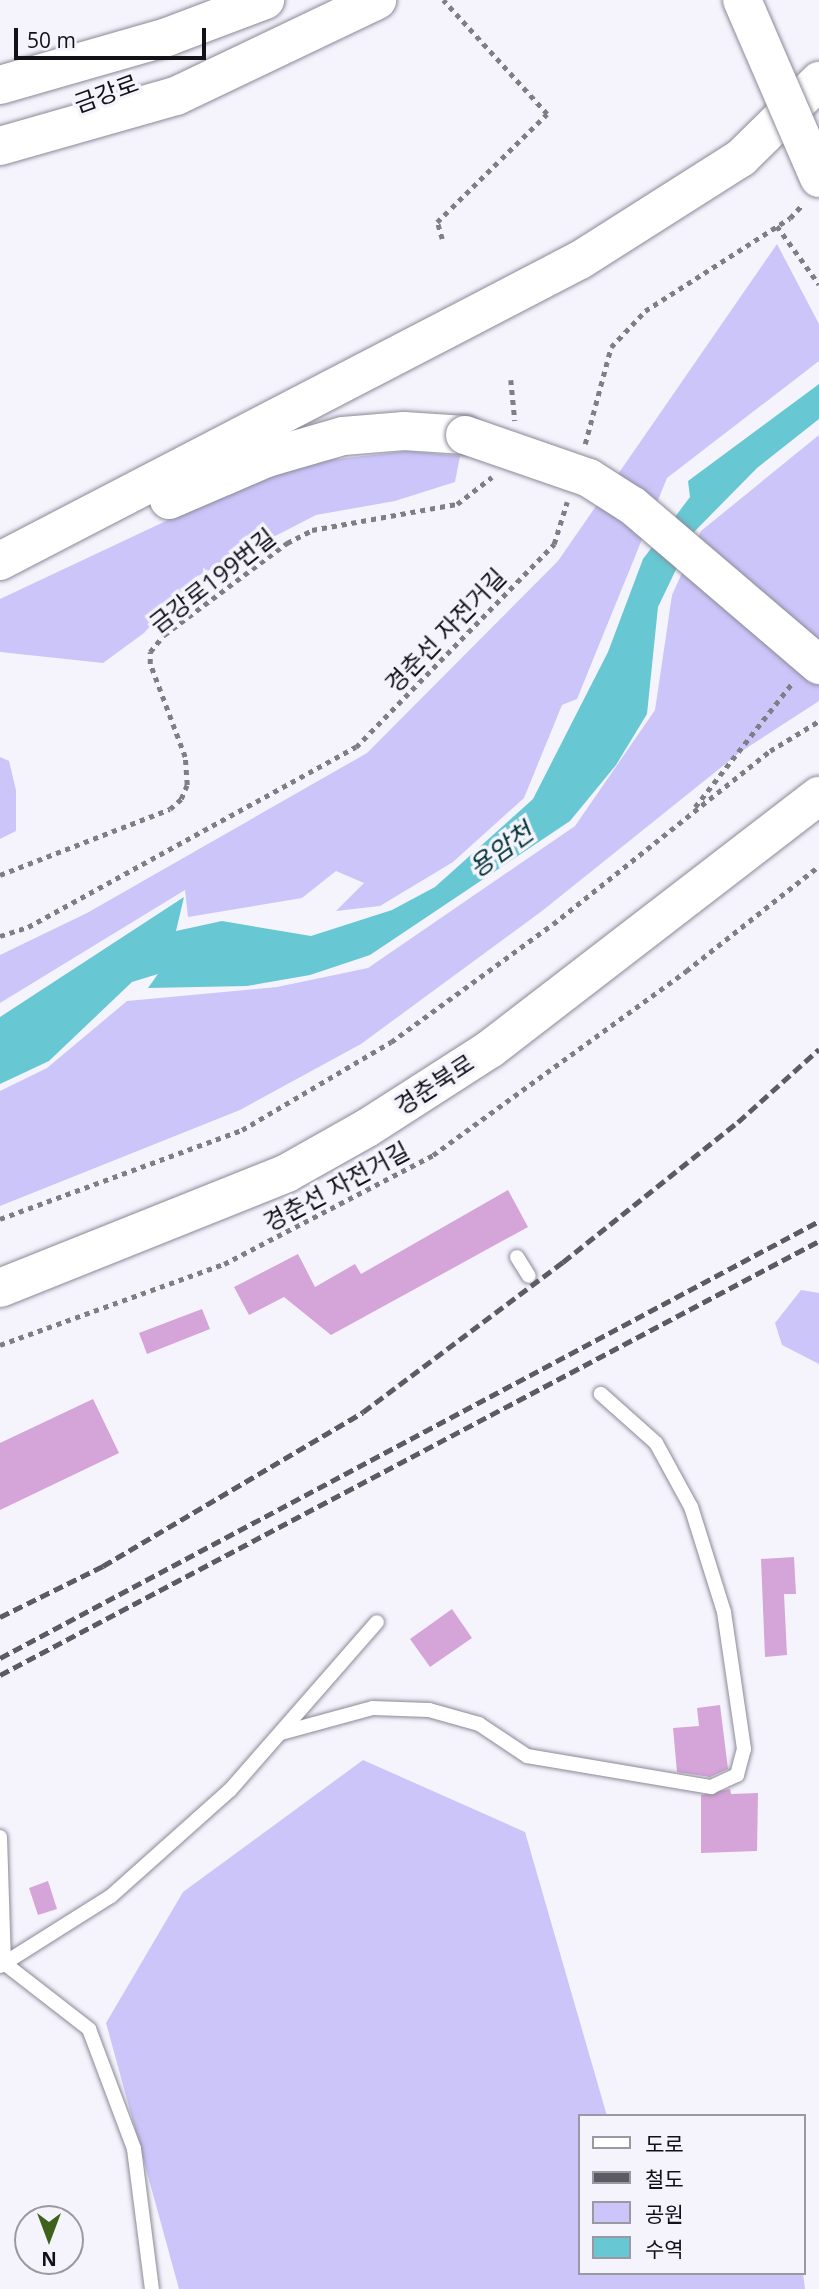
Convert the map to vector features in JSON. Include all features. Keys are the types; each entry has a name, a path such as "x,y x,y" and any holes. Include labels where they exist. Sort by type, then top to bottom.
{"main road":[{"name":"금강로","path":"0,85 167,37 265,0"},
{"name":"금강로","path":"0,121 62,109 369,0"},
{"path":"0,146 176,96 377,0"},
{"path":"742,0 815,186"},
{"path":"0,562 634,228 741,158 819,81"},
{"path":"0,562 267,457 330,440 404,431 465,435 589,478 633,506 725,579 810,667"},
{"name":"경춘북로","path":"0,1288 287,1173 367,1128 490,1049 819,796"}],"lane":[{"path":"517,1257 529,1276"},
{"path":"281,1732 373,1708 429,1710 479,1724 527,1756 711,1787 737,1775 744,1749 724,1612 691,1507 656,1443 601,1394"},
{"path":"2,1964 111,1896 230,1790 377,1622"},
{"path":"0,1837 2,1964"},
{"path":"2,1964 89,2029 134,2149 152,2289"}],"path":[{"path":"442,239 437,222 547,114 443,0"},
{"path":"580,458 611,347 645,311 777,226 815,186"},
{"path":"777,226 819,284"},
{"path":"511,380 511,434"},
{"name":"금강로199번길","path":"0,875 170,809 181,799 187,785 185,757 150,664 150,652 164,635 287,543 332,525 457,504 501,468"},
{"name":"경춘선 자전거길","path":"0,936 39,921 356,747 554,544 569,495"},
{"path":"690,813 810,667"},
{"path":"0,1219 242,1130 391,1042 553,924 769,751 819,721"},
{"name":"경춘선 자전거길","path":"0,1345 224,1264 433,1155 819,866"}],"green space":[{"path":"777,244 819,324 819,361 667,478 577,699 562,705 524,798 453,862 380,906 336,911 364,883 336,871 302,898 188,917 185,890 0,1003 0,955 87,913 367,753 558,561"},
{"path":"819,435 819,701 739,753 542,911 361,1044 240,1110 0,1206 0,1091 47,1068 127,1001 277,987 368,968 575,826 655,710 672,595 701,531"},
{"path":"407,451 460,456 455,482 395,501 316,515 194,578 144,633 103,663 0,652 0,599 285,465"},
{"path":"0,757 9,761 16,790 16,831 0,839"},
{"path":"801,1290 819,1293 819,1364 782,1345 775,1323"},
{"path":"363,1760 525,1832 606,2114 578,2114 578,2275 803,2275 805,2289 179,2289 106,2023 183,1892"}],"water":[{"name":"용암천","path":"819,384 819,419 757,468 694,532 658,607 647,714 616,765 570,821 370,955 310,975 247,986 148,988 158,974 132,982 49,1061 0,1084 0,1017 184,897 176,931 222,921 311,936 392,910 435,887 533,799 608,652 643,559 690,497 688,481"}],"building":[{"path":"508,1190 528,1227 331,1335 284,1297 249,1315 234,1287 298,1254 315,1287 355,1264 361,1274"},
{"path":"202,1309 210,1329 147,1354 139,1333"},
{"path":"93,1399 119,1453 0,1510 0,1443"},
{"path":"794,1557 796,1594 784,1594 787,1655 765,1657 761,1559"},
{"path":"452,1609 472,1638 430,1667 410,1639"},
{"path":"720,1705 728,1769 710,1777 677,1772 673,1728 699,1726 697,1708"},
{"path":"730,1789 731,1794 758,1793 757,1851 701,1853 701,1795"},
{"path":"48,1881 57,1909 38,1915 29,1888"}],"railway":[{"path":"0,1617 103,1566 363,1412 563,1262 738,1122 819,1049"},
{"path":"0,1658 819,1221"},
{"path":"0,1675 819,1241"}]}
